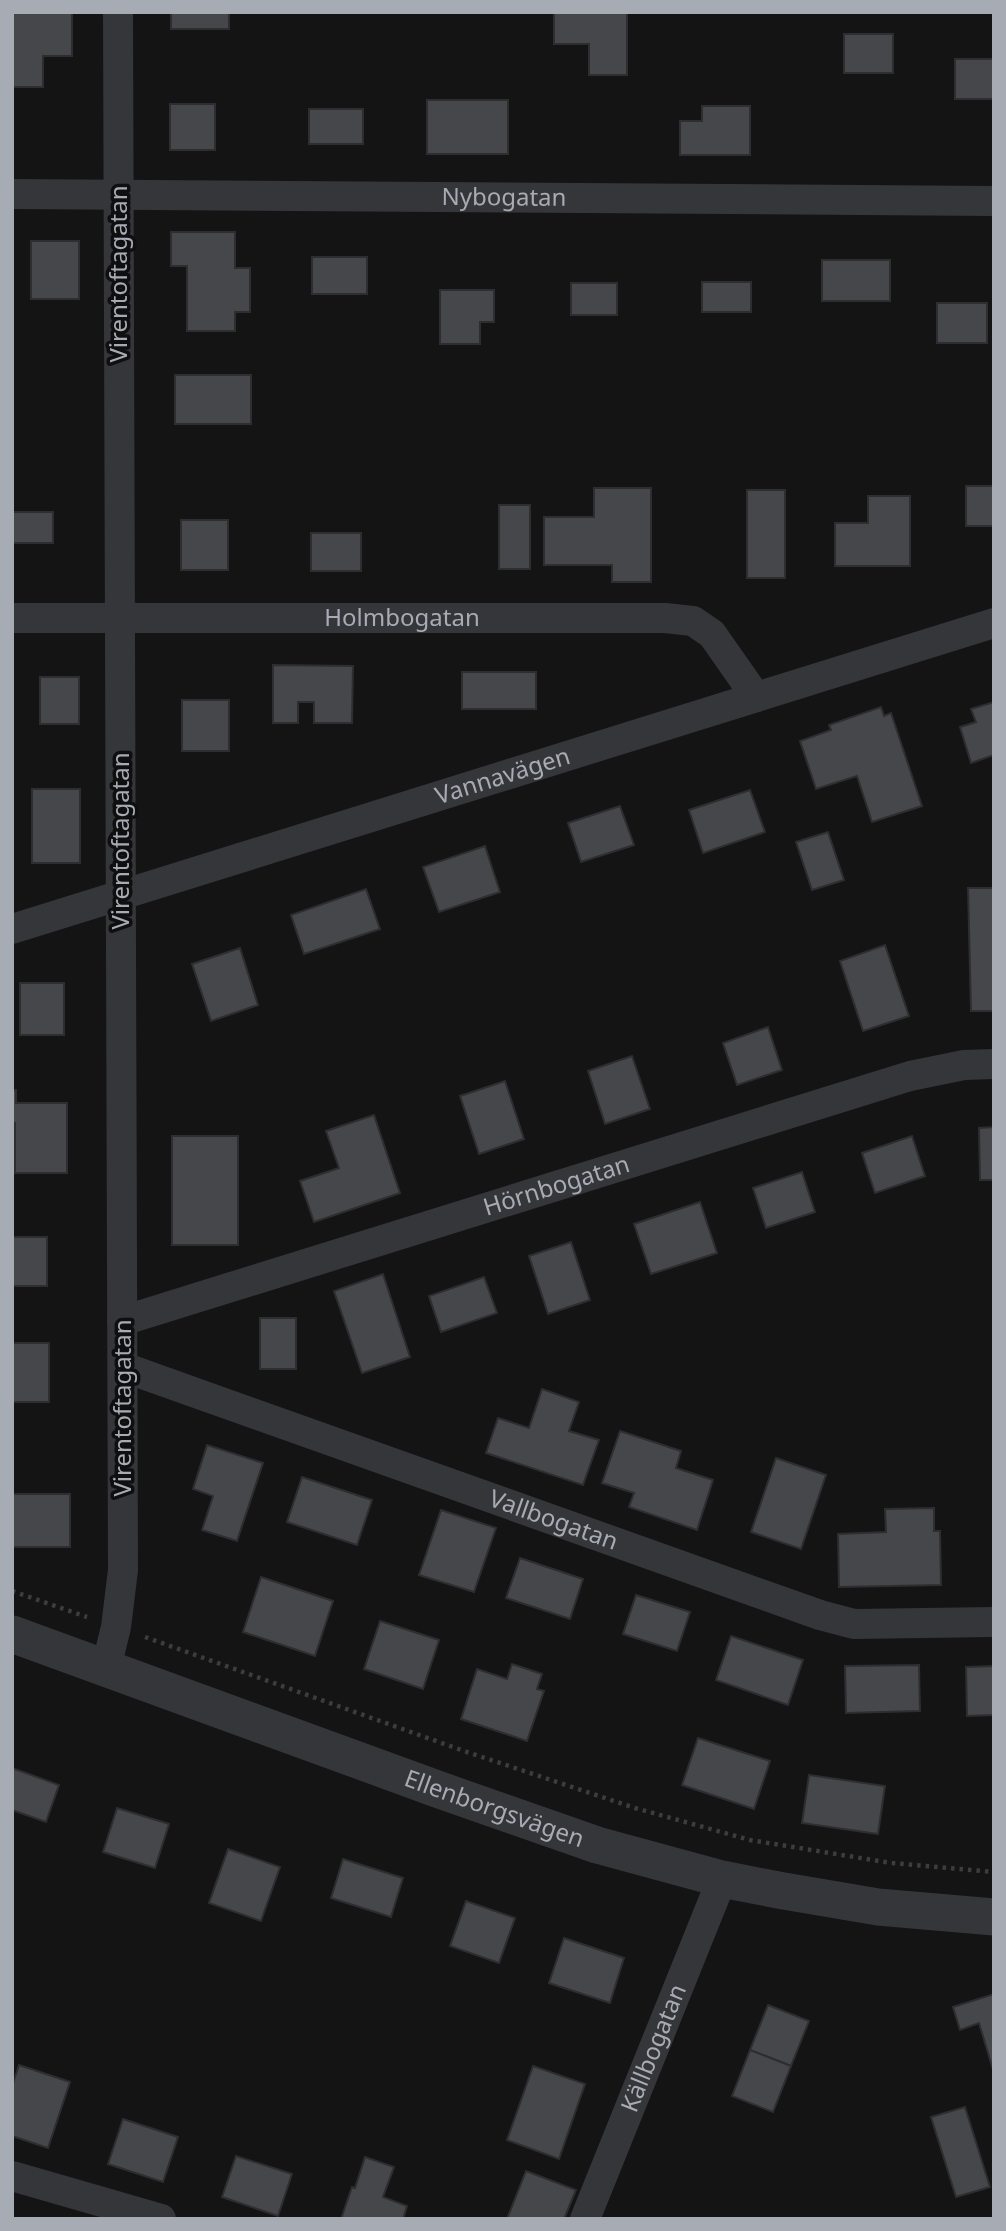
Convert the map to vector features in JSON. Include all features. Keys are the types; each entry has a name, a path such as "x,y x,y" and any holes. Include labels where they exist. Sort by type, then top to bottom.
{"street":[{"name":"Virentoftagatan","path":"106,1668 116,1627 123,1570 118,12"},
{"name":"Nybogatan","path":"12,194 994,201"},
{"name":"Holmbogatan","path":"12,618 665,618 693,621 712,634 756,697"},
{"name":"Vannavägen","path":"12,929 994,623"},
{"name":"Hörnbogatan","path":"122,1321 910,1076 964,1065 994,1064"},
{"name":"Vallbogatan","path":"123,1367 820,1615 854,1624 994,1622"},
{"name":"Ellenborgsvägen","path":"12,1634 584,1841 722,1879 878,1907 994,1917"},
{"name":"Källbogatan","path":"585,2219 722,1879"},
{"path":"12,2176 161,2219"}],"path":[{"path":"12,1591 464,1751 635,1808 750,1840 891,1863 994,1872"}],"building":[{"path":"12,12 72,12 72,56 43,56 43,87 12,87"},
{"path":"171,12 229,12 229,29 171,29"},
{"path":"554,12 627,12 627,75 589,75 589,44 554,44"},
{"path":"844,34 893,34 893,73 844,73"},
{"path":"955,59 994,59 994,99 955,99"},
{"path":"427,100 508,100 508,154 427,154"},
{"path":"170,104 215,104 215,150 170,150"},
{"path":"702,106 750,106 750,155 680,155 680,121 702,121"},
{"path":"309,109 363,109 363,144 309,144"},
{"path":"171,232 235,232 235,268 250,268 250,312 235,312 235,331 187,331 187,266 171,266"},
{"path":"31,241 79,241 79,299 31,299"},
{"path":"312,257 367,257 367,294 312,294"},
{"path":"822,260 890,260 890,301 822,301"},
{"path":"702,282 751,282 751,312 702,312"},
{"path":"571,283 617,283 617,315 571,315"},
{"path":"440,290 494,290 494,322 480,322 480,344 440,344"},
{"path":"937,303 987,303 987,343 937,343"},
{"path":"175,375 251,375 251,424 175,424"},
{"path":"966,486 994,486 994,526 966,526"},
{"path":"594,488 651,488 651,582 612,582 612,565 544,565 544,517 594,517"},
{"path":"747,490 785,490 785,578 747,578"},
{"path":"868,496 910,496 910,566 835,566 835,523 868,523"},
{"path":"499,505 530,505 530,569 499,569"},
{"path":"12,512 53,512 53,543 12,543"},
{"path":"181,520 228,520 228,570 181,570"},
{"path":"311,533 361,533 361,571 311,571"},
{"path":"273,665 353,666 352,723 314,723 314,702 298,702 298,723 273,723"},
{"path":"462,672 536,672 536,709 462,709"},
{"path":"40,677 79,677 79,724 40,724"},
{"path":"182,700 229,700 229,751 182,751"},
{"path":"994,702 994,755 971,763 960,727 976,722 971,709"},
{"path":"881,707 884,716 891,713 922,806 872,822 857,776 816,789 800,741 831,730 829,725"},
{"path":"32,789 80,789 80,863 32,863"},
{"path":"750,790 765,832 703,853 689,810"},
{"path":"620,806 634,845 581,862 568,823"},
{"path":"828,832 844,880 812,890 796,842"},
{"path":"485,846 500,892 439,912 423,867"},
{"path":"968,888 994,888 994,1011 971,1011"},
{"path":"366,889 380,929 304,954 291,915"},
{"path":"885,945 909,1016 863,1031 840,961"},
{"path":"240,948 258,1005 211,1021 192,964"},
{"path":"20,983 64,983 64,1035 20,1035"},
{"path":"768,1027 782,1070 737,1085 723,1043"},
{"path":"632,1056 650,1109 605,1124 588,1071"},
{"path":"505,1081 524,1139 479,1154 460,1096"},
{"path":"12,1090 16,1090 16,1103 67,1103 67,1173 15,1173"},
{"path":"374,1115 400,1193 314,1222 300,1181 339,1168 326,1131"},
{"path":"994,1127 994,1180 980,1180 979,1128"},
{"path":"172,1136 238,1136 238,1245 172,1245"},
{"path":"912,1136 925,1176 875,1193 862,1153"},
{"path":"802,1172 815,1212 766,1228 753,1188"},
{"path":"700,1202 717,1253 651,1274 634,1224"},
{"path":"12,1237 47,1237 47,1286 12,1286"},
{"path":"571,1242 590,1300 548,1314 529,1256"},
{"path":"383,1274 410,1357 362,1373 334,1291"},
{"path":"484,1277 497,1313 441,1332 429,1296"},
{"path":"260,1318 296,1318 296,1369 260,1369"},
{"path":"12,1343 49,1343 49,1402 12,1402"},
{"path":"542,1389 579,1402 569,1431 599,1440 583,1485 486,1453 498,1418 529,1428"},
{"path":"620,1431 681,1451 676,1468 713,1480 697,1530 629,1507 634,1493 602,1483"},
{"path":"207,1445 263,1463 237,1541 202,1530 213,1496 193,1489"},
{"path":"776,1458 826,1475 801,1549 751,1532"},
{"path":"302,1477 372,1500 357,1545 287,1522"},
{"path":"12,1494 70,1494 70,1547 12,1547"},
{"path":"934,1508 934,1531 940,1531 941,1585 839,1587 838,1534 886,1532 885,1509"},
{"path":"441,1510 496,1528 474,1592 419,1575"},
{"path":"520,1558 583,1579 570,1619 506,1598"},
{"path":"261,1577 333,1601 315,1656 243,1632"},
{"path":"636,1595 690,1612 677,1651 623,1634"},
{"path":"380,1621 439,1640 423,1689 364,1669"},
{"path":"731,1636 803,1660 788,1705 716,1680"},
{"path":"512,1664 542,1674 537,1689 544,1691 527,1741 461,1719 477,1669 507,1679"},
{"path":"919,1665 920,1711 846,1713 845,1666"},
{"path":"994,1666 994,1715 967,1716 966,1667"},
{"path":"698,1738 770,1761 754,1809 682,1785"},
{"path":"12,1768 59,1785 46,1822 12,1810"},
{"path":"809,1775 885,1786 878,1834 802,1823"},
{"path":"117,1808 169,1824 155,1868 103,1852"},
{"path":"228,1849 280,1867 261,1921 209,1903"},
{"path":"343,1859 403,1878 391,1917 331,1898"},
{"path":"466,1901 515,1918 499,1963 450,1946"},
{"path":"564,1938 624,1958 610,2003 549,1983"},
{"path":"994,1994 994,2073 979,2023 960,2030 953,2007"},
{"path":"768,2005 809,2021 791,2066 750,2050"},
{"path":"750,2050 791,2066 773,2112 732,2096"},
{"path":"19,2065 70,2082 48,2148 12,2136 12,2086"},
{"path":"533,2066 585,2084 559,2159 507,2140"},
{"path":"965,2107 990,2187 956,2197 931,2117"},
{"path":"123,2119 178,2137 163,2182 108,2164"},
{"path":"236,2156 292,2174 278,2216 222,2197"},
{"path":"365,2157 394,2167 383,2197 407,2206 403,2219 341,2219"},
{"path":"526,2171 576,2190 564,2219 507,2219"}]}
